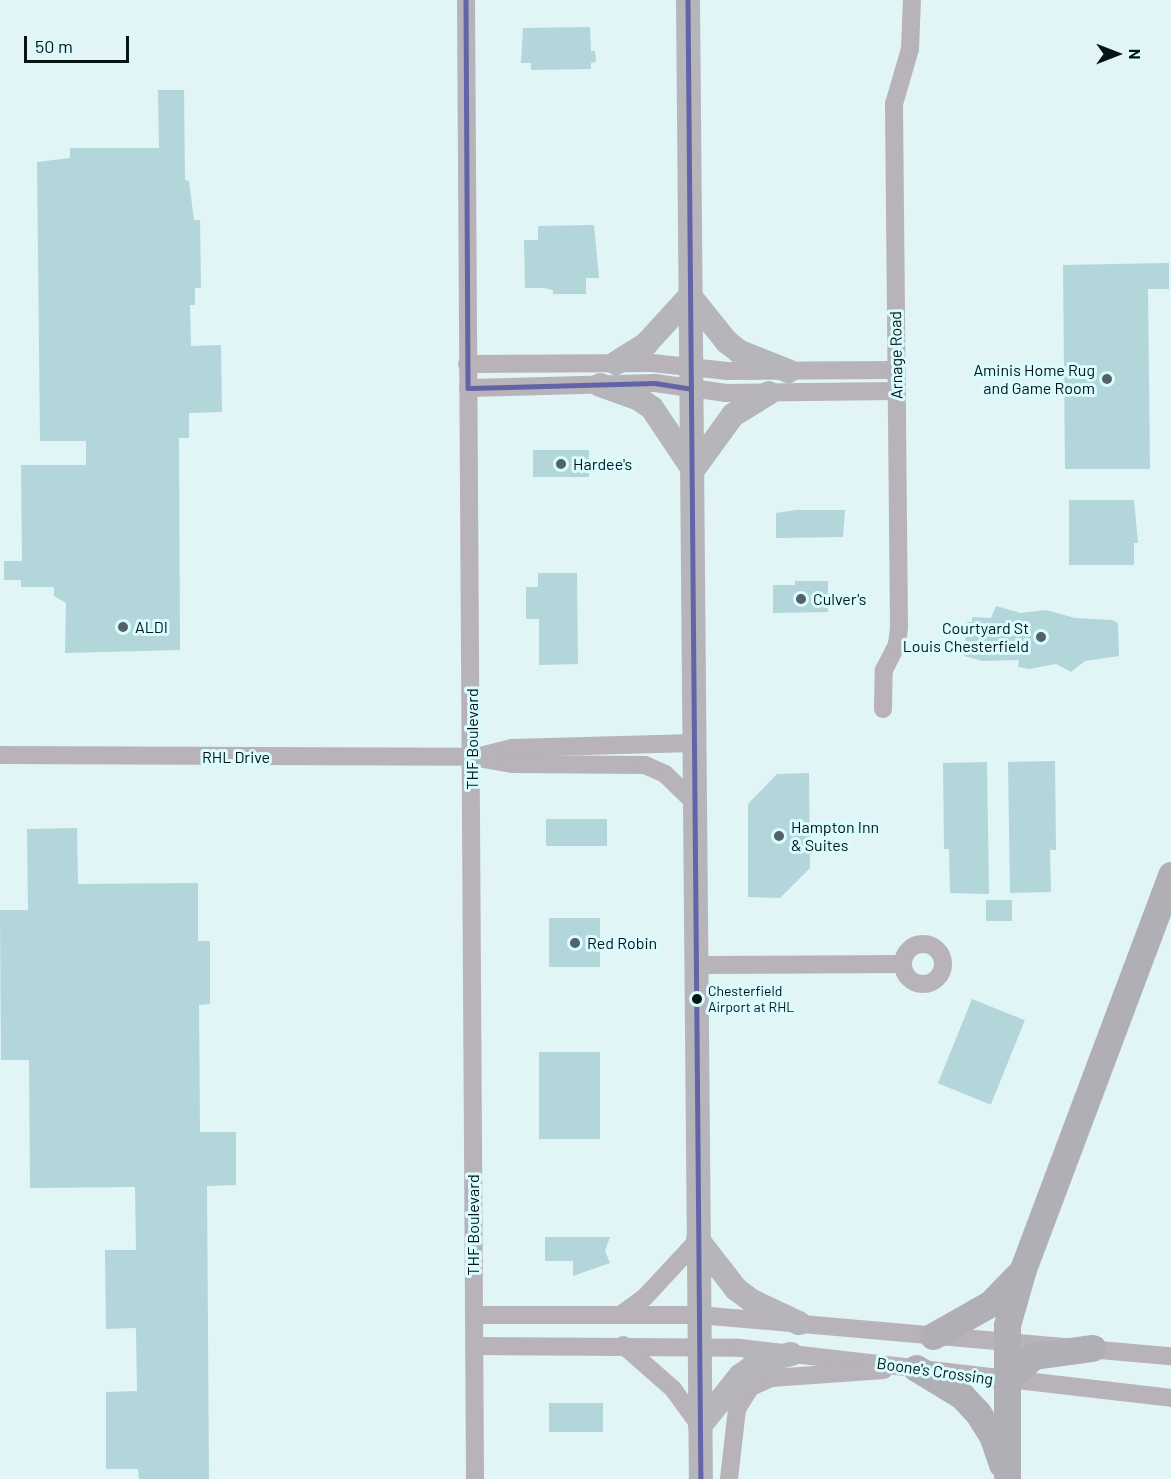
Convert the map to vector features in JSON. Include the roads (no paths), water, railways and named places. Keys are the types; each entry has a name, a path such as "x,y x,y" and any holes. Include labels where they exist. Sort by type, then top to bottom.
{"highway":[{"path":"1007,1479 1005,1340 1023,1269 1171,875"},
{"path":"933,1336 991,1303 1023,1269"},
{"path":"1005,1382 1035,1356 1092,1348"},
{"path":"911,1367 962,1396 978,1413 992,1435 1007,1479"}],"main road":[{"path":"688,0 701,1479"},
{"path":"616,363 646,344 690,296"},
{"path":"690,296 727,342 740,352 788,371"},
{"path":"600,385 639,399 652,408 693,470"},
{"path":"693,470 734,415 769,393"},
{"path":"698,1240 736,1289 752,1301 800,1323"},
{"path":"700,1426 740,1376 759,1362 791,1353"}],"street":[{"name":"THF Boulevard","path":"466,0 475,1479"},
{"name":"Arnage Road","path":"883,709 884,670 897,644 899,627 894,104 910,49 912,0"},
{"path":"467,364 616,363 769,393 897,391"},
{"path":"468,388 655,383 728,371 896,370"},
{"name":"RHL Drive","path":"472,757 512,748 694,743"},
{"name":"RHL Drive","path":"0,755 472,757 512,764 645,765 665,774 695,803"},
{"path":"696,965 903,964"},
{"path":"623,1313 645,1297 698,1240"},
{"name":"Boone's Crossing","path":"474,1315 623,1313 699,1315 1171,1356"},
{"path":"623,1345 673,1389 700,1426"},
{"name":"Boone's Crossing","path":"474,1346 699,1346 791,1353 911,1367 1005,1382 1171,1398"},
{"path":"729,1479 737,1409 744,1395 760,1382 849,1376 911,1367"}],"place":[{"name":"Aminis Home Rug and Game Room","path":"1107,379"},
{"name":"Hardee's","path":"561,464"},
{"name":"Culver's","path":"801,599"},
{"name":"ALDI","path":"123,627"},
{"name":"Courtyard St Louis Chesterfield","path":"1041,637"},
{"name":"Hampton Inn & Suites","path":"779,836"},
{"name":"Red Robin","path":"575,943"},
{"name":"Chesterfield Airport at RHL","path":"697,999"}]}
